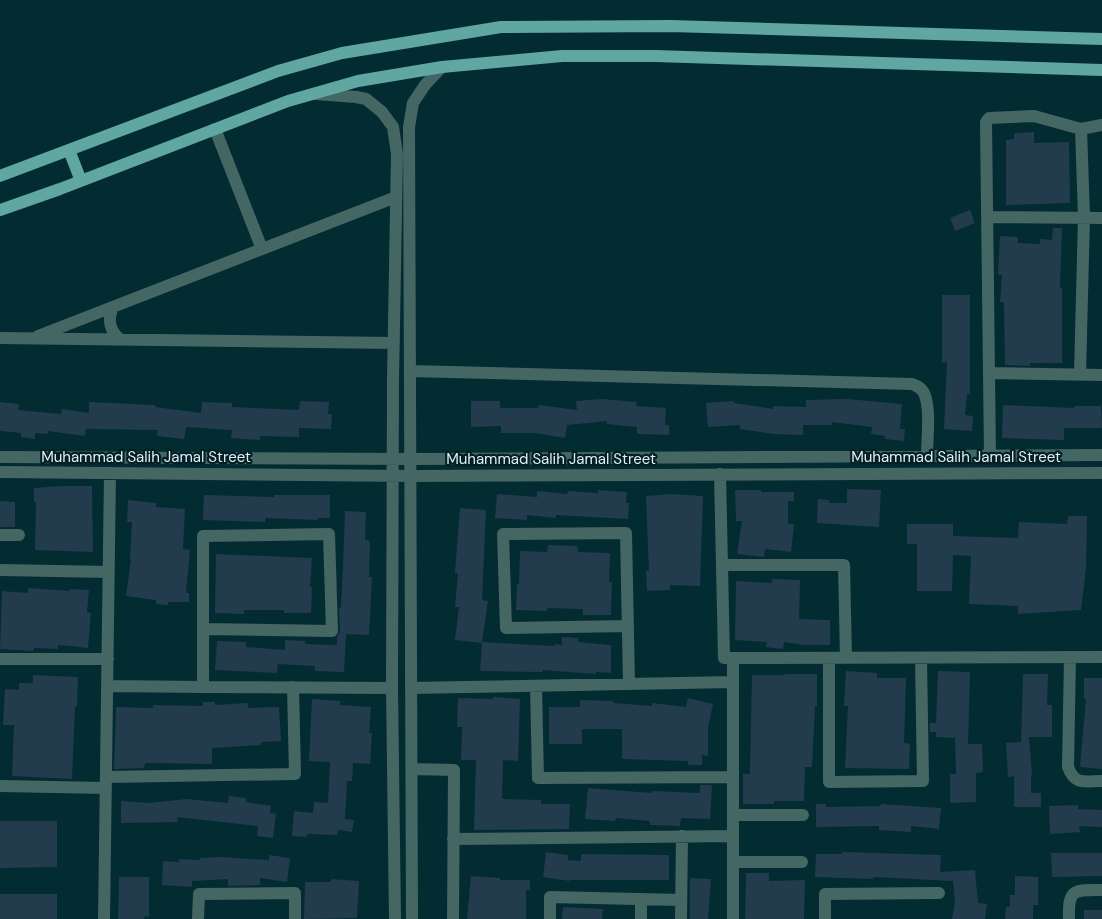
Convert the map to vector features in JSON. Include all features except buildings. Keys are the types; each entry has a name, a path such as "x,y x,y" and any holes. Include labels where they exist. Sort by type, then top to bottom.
{"main road":[{"path":"0,176 278,71 333,55 501,27 671,26 1102,39"},
{"path":"0,210 82,181 288,101 358,81 442,67 562,56 618,56 1102,70"},
{"path":"70,150 82,181"}],"street":[{"path":"412,919 409,127 413,103 425,84 442,67"},
{"path":"314,94 356,96 366,100 382,112 393,128 397,154 392,475 395,919"},
{"path":"990,456 986,122 990,118 1034,116 1081,129 1102,125"},
{"path":"215,129 262,249"},
{"path":"1080,374 1084,217 1081,129"},
{"path":"32,339 396,196"},
{"path":"988,217 1102,218"},
{"path":"113,307 110,317 111,328 121,340"},
{"path":"0,338 394,344"},
{"path":"410,371 912,384 920,387 927,404 927,456"},
{"path":"990,373 1102,375"},
{"name":"Muhammad Salih Jamal Street","path":"0,457 410,458 1102,455"},
{"name":"Muhammad Salih Jamal Street","path":"0,472 411,476 1102,472"},
{"path":"104,919 110,473"},
{"path":"720,474 724,658 1102,657"},
{"path":"628,626 506,628 503,534 626,533 628,626 629,684"},
{"path":"202,629 332,631 330,534 203,536 202,629 203,687"},
{"path":"0,535 19,535"},
{"path":"722,565 844,565 846,658"},
{"path":"0,570 109,572"},
{"path":"1070,657 1068,767 1072,777 1078,781 1102,781"},
{"path":"0,658 108,659"},
{"path":"829,658 830,782 923,781 921,658"},
{"path":"733,659 734,919"},
{"path":"412,688 733,682"},
{"path":"107,686 392,688"},
{"path":"536,686 538,778 733,777"},
{"path":"0,786 295,774 293,687"},
{"path":"412,769 454,770 453,919"},
{"path":"733,815 803,815"},
{"path":"681,919 682,836"},
{"path":"454,839 733,836"},
{"path":"733,862 802,862"},
{"path":"1069,919 1069,900 1073,894 1078,890 1102,890"},
{"path":"826,919 825,894 939,892"},
{"path":"198,919 198,894 295,893 295,919"},
{"path":"550,919 550,897 681,900"},
{"path":"641,899 641,919"}]}
